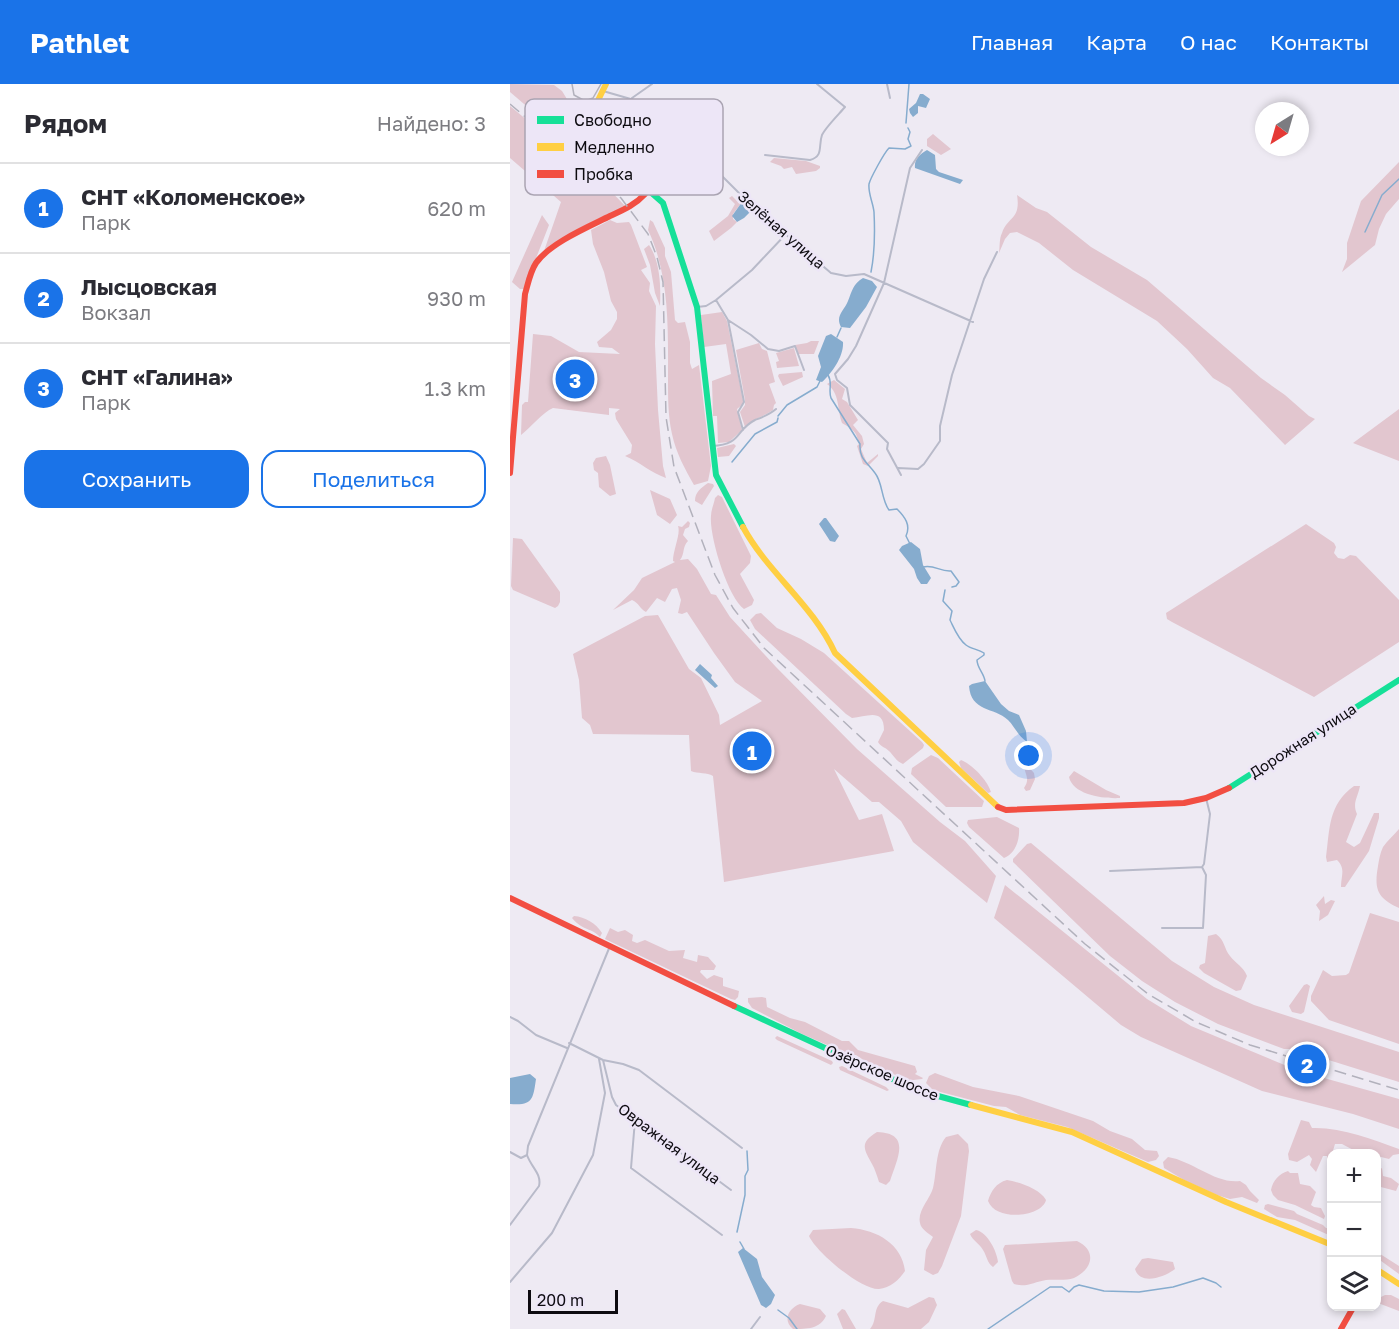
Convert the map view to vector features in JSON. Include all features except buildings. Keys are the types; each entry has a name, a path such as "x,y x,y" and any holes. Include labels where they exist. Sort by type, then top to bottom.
{"main road":[{"path":"510,473 525,294 532,270 539,260 582,231 635,204 644,195"},
{"name":"Дорожная улица","path":"654,195 663,203 697,307 716,475 754,547 821,627 835,652 997,807 1006,810 1120,807 1184,803 1206,798 1231,788 1399,680"},
{"name":"Озёрское шоссе","path":"510,898 906,1086 938,1098 1072,1132 1226,1202 1327,1243"},
{"path":"1381,1272 1399,1284"},
{"path":"1341,1329 1351,1311"}],"street":[{"path":"632,98 652,84"},
{"path":"765,155 810,160 819,154 822,135 845,107 817,84"},
{"path":"887,84 890,98"},
{"name":"Зелёная улица","path":"604,87 632,98"},
{"path":"901,476 887,448 888,443 850,405 847,388 837,380 835,374 856,346 884,283 910,168 922,150"},
{"name":"Зелёная улица","path":"723,177 757,210 831,273 846,276 864,274 971,322"},
{"path":"697,307 706,306 716,300 752,270 786,234"},
{"path":"898,468 918,470 939,441 940,426 952,375 984,279 997,252"},
{"path":"716,300 728,320 744,402 738,412 743,430"},
{"path":"728,320 768,349 778,351 795,346 804,370"},
{"path":"712,446 729,444 756,419 763,418 776,410"},
{"path":"1161,928 1203,928 1206,875 1202,867 1210,814 1206,798"},
{"path":"1110,871 1202,867"},
{"path":"510,1225 539,1186 539,1176 527,1155 528,1146 610,946"},
{"path":"510,1017 536,1035 567,1048"},
{"path":"569,1043 599,1059 639,1070 742,1148"},
{"path":"510,1282 552,1233 593,1155 604,1093 599,1059"},
{"name":"Овражная улица","path":"603,1060 613,1101 635,1120 731,1190"},
{"path":"635,1120 631,1168 722,1234"},
{"path":"510,1152 521,1158 527,1155"},
{"path":"751,1329 760,1317"}],"shaded area":[{"path":"510,84 554,85 562,91 567,99 525,99 525,105 510,92"},
{"path":"510,106 525,118 525,171 510,158"},
{"path":"933,134 951,149 941,155 927,146 927,139"},
{"path":"774,158 806,161 820,168 816,171 796,174 792,167 784,169 770,162"},
{"path":"1399,162 1399,199 1386,214 1375,245 1342,272 1347,259 1347,243 1361,201"},
{"path":"553,195 615,195 626,207 590,224 546,252 544,251 561,202"},
{"path":"1017,195 1036,208 1047,212 1091,247 1147,280 1261,378 1315,419 1285,445 1230,388 1213,378 1157,321 1073,270 1039,243 1017,232 1010,233 999,253 1002,233 1016,214"},
{"path":"732,196 737,201 739,197 751,203 751,206 742,202 733,214 733,219 737,222 714,241 709,231 728,216 735,204 729,198"},
{"path":"542,215 549,225 524,289 520,289 512,282"},
{"path":"610,220 617,223 629,222 631,225 647,267 641,270 650,283 649,291 656,306 658,410 666,478 625,456 631,453 632,445 616,419 615,413 620,409 609,408 609,415 553,408 521,435 522,405 528,402 533,334 551,336 579,352 620,354 612,348 599,347 597,342 611,330 617,319 617,312 611,301 604,272 593,244 591,230"},
{"path":"650,220 665,248 665,256 671,272 675,320 678,323 685,322 690,342 692,369 699,365 711,466 708,481 694,485 678,454 671,427 668,400 666,303 660,266 648,230"},
{"path":"649,245 658,266 660,306 644,249"},
{"path":"722,312 727,321 743,404 737,409 742,430 729,442 718,443 717,416 713,416 712,381 731,374 726,344 704,347 701,315"},
{"path":"819,341 814,354 798,354 795,345"},
{"path":"759,343 762,349 767,351 775,382 769,384 776,403 773,410 745,427 740,412 745,405 745,400 736,350"},
{"path":"794,348 799,366 777,368 776,362 779,361 776,353"},
{"path":"802,372 803,377 783,386 778,376 779,374"},
{"path":"834,380 845,389 842,399 847,402 858,420 853,425 862,436 864,444 861,449 867,463 878,454 868,466 863,464 855,433 842,423 836,397 827,384"},
{"path":"1399,409 1399,461 1353,443 1395,412"},
{"path":"734,444 736,446 729,456 718,457 717,448"},
{"path":"606,456 616,494 610,496 599,487 598,473 594,470 593,463 596,458"},
{"path":"708,483 714,486 702,505 695,501 695,498 699,490"},
{"path":"650,490 670,499 677,515 670,524 657,515"},
{"path":"718,495 722,497 751,556 750,563 740,574 754,600 752,605 744,609 732,593 716,551 711,514"},
{"path":"688,521 689,527 685,529 683,535 688,541 680,560 688,559 697,569 711,594 716,595 730,617 857,749 965,841 996,876 987,903 913,842 901,821 879,802 872,802 834,769 859,820 882,814 894,851 724,882 713,776 691,771 689,735 593,734 590,725 582,718 579,680 573,654 645,616 658,615 689,669 701,678 719,715 720,725 762,701 735,682 687,612 678,613 681,600 677,588 672,589 665,602 657,598 646,612 632,600 613,610 634,590 642,578 675,562 673,557 678,526 682,527"},
{"path":"1306,524 1334,543 1336,547 1334,553 1338,558 1356,556 1399,600 1399,642 1314,697 1172,622 1167,619 1166,613"},
{"path":"513,538 522,539 560,592 560,602 555,608 513,590 511,586"},
{"path":"761,613 777,628 824,653 922,742 923,748 903,764 899,761 878,742 884,730 881,718 873,715 852,718 846,714 755,629 750,620 756,614"},
{"path":"931,755 938,758 984,801 982,807 946,807 911,774 912,768"},
{"path":"961,760 979,773 991,792 988,793 961,768 959,762"},
{"path":"1024,764 1034,773 1035,779 1030,790 1026,791 1024,788 1027,779"},
{"path":"1074,771 1120,798 1098,797 1076,788 1069,777"},
{"path":"1354,786 1360,786 1355,803 1357,814 1346,842 1354,847 1360,843 1374,813 1379,813 1379,818 1369,851 1345,887 1341,887 1340,863 1337,860 1327,862 1328,836 1339,801"},
{"path":"997,817 1019,828 1016,846 1004,858 967,823 968,820"},
{"path":"1399,829 1399,908 1382,896 1376,881 1382,849"},
{"path":"1031,843 1172,961 1214,987 1254,1005 1399,1052 1399,1082 1319,1057 1301,1049 1284,1049 1218,1024 1175,1002 1142,981 1110,956 1013,862 1013,859 1027,844"},
{"path":"1005,885 1147,999 1191,1026 1299,1071 1399,1099 1399,1129 1353,1114 1262,1091 1141,1037 1121,1025 994,918"},
{"path":"1324,896 1325,904 1331,900 1335,901 1328,915 1319,921 1320,911 1316,905"},
{"path":"1370,913 1399,922 1399,1044 1329,1020 1311,1001 1311,996 1323,970 1332,976 1349,973"},
{"path":"574,916 593,923 602,933 600,937 576,922 572,918"},
{"path":"610,928 618,932 625,930 633,935 632,941 637,943 645,940 669,951 685,950 683,958 697,962 698,955 708,957 716,966 714,970 701,970 700,972 707,979 714,975 723,978 723,986 739,991 738,997 735,1000 731,999 605,939"},
{"path":"1216,934 1230,956 1247,976 1241,990 1236,991 1199,968 1205,963 1208,936"},
{"path":"1307,984 1310,986 1304,1012 1301,1014 1292,1012 1289,1006"},
{"path":"748,998 766,998 767,1007 805,1022 842,1041 849,1041 858,1050 915,1066 917,1072 915,1074 923,1078 905,1081 896,1075 877,1069 856,1055 850,1055 800,1033 752,1008 748,1002"},
{"path":"777,1036 833,1063 831,1065 777,1040 775,1038"},
{"path":"842,1066 889,1090 840,1070 839,1067"},
{"path":"935,1073 973,1087 1019,1096 1093,1121 1110,1131 1132,1139 1145,1150 1157,1151 1159,1156 1156,1160 1148,1162 1067,1127 1020,1115 1006,1107 933,1090 926,1083 929,1076"},
{"path":"1301,1120 1309,1122 1312,1128 1356,1134 1399,1149 1399,1154 1389,1159 1381,1157 1381,1149 1351,1149 1342,1144 1335,1144 1334,1149 1327,1149 1327,1156 1323,1156 1316,1172 1310,1165 1312,1159 1309,1155 1297,1162 1289,1160 1288,1154"},
{"path":"877,1132 888,1133 898,1142 898,1156 890,1181 886,1185 879,1182 865,1150 865,1143"},
{"path":"958,1134 968,1144 969,1151 961,1216 942,1266 938,1273 933,1275 924,1270 926,1250 933,1237 921,1225 920,1214 933,1188 942,1142 946,1137"},
{"path":"1168,1157 1222,1179 1240,1181 1259,1200 1257,1203 1242,1197 1230,1199 1184,1180 1164,1168 1163,1162"},
{"path":"1381,1169 1383,1176 1399,1184 1396,1191 1381,1187"},
{"path":"1288,1171 1298,1173 1300,1184 1310,1186 1316,1192 1311,1205 1321,1208 1324,1219 1295,1205 1278,1200 1273,1195 1271,1190 1275,1180"},
{"path":"1007,1180 1034,1189 1046,1200 1043,1206 1018,1215 1000,1212 993,1208 988,1201 991,1194 997,1185"},
{"path":"1265,1205 1294,1211 1323,1225 1327,1228 1327,1234 1295,1220 1277,1217 1264,1209"},
{"path":"851,1228 879,1235 893,1246 903,1261 905,1271 897,1280 879,1289 861,1283 829,1260 809,1236 813,1230"},
{"path":"976,1230 988,1238 994,1248 998,1262 993,1267 970,1234"},
{"path":"1077,1241 1088,1249 1090,1260 1085,1270 1074,1278 1046,1280 1026,1285 1014,1284 1012,1281 1003,1249 1005,1245"},
{"path":"1381,1255 1399,1266 1399,1274 1381,1261"},
{"path":"1142,1259 1173,1262 1175,1269 1159,1277 1147,1279 1142,1277 1135,1269"},
{"path":"1391,1295 1399,1299 1399,1311 1381,1304 1381,1297"},
{"path":"929,1297 934,1298 937,1305 929,1322 921,1329 870,1329 877,1307 883,1301 908,1308"},
{"path":"800,1304 820,1309 826,1316 817,1326 793,1329 787,1318 790,1311"},
{"path":"842,1309 845,1310 856,1329 843,1329 837,1314"}],"water":[{"path":"920,94 930,99 926,108 918,106 918,113 913,117 909,109 916,103"},
{"path":"927,150 935,155 936,169 963,180 960,184 915,168 918,157"},
{"path":"742,202 753,209 737,222 732,216"},
{"path":"863,278 872,281 877,287 866,307 850,328 841,327 839,320 841,314 855,285"},
{"path":"831,334 843,342 842,353 837,364 822,382 816,380 821,367 818,356 826,336"},
{"path":"824,518 839,536 835,542 830,541 819,524"},
{"path":"911,542 920,549 923,565 931,578 927,584 921,584 914,569 899,550"},
{"path":"700,664 712,675 711,678 718,686 715,688 695,670"},
{"path":"985,681 1001,704 1009,711 1019,715 1026,731 1027,742 1008,720 984,708 974,700 969,686"},
{"path":"530,1074 536,1079 533,1096 523,1104 510,1104 510,1078"},
{"path":"743,1248 757,1259 762,1277 775,1295 771,1304 766,1308 761,1305 738,1252"}],"waterway":[{"path":"906,123 909,84"},
{"path":"871,272 875,227 869,184 889,148 905,149 911,146 908,139 910,132 908,128"},
{"path":"1365,232 1382,195 1399,179"},
{"path":"837,337 841,328"},
{"path":"828,375 831,398 860,444 862,457 878,477 889,510 897,509 905,518 908,528 906,536 910,544"},
{"path":"778,416 787,405 817,387 820,381"},
{"path":"732,462 755,434 777,422 778,418"},
{"path":"923,567 930,566 951,571 959,582 952,587"},
{"path":"945,590 943,601 952,611 950,620 958,637 963,643 984,653 977,660 985,681"},
{"path":"737,1232 745,1195 745,1176 748,1170 747,1151"},
{"path":"740,1242 744,1249"},
{"path":"988,1329 1050,1287 1062,1287 1069,1292 1079,1285 1104,1291 1139,1292 1173,1287 1203,1278 1221,1287"},
{"path":"778,1310 789,1318 797,1329"}],"tram line":[{"path":"572,84 574,95 581,99"},
{"path":"590,99 601,84"}],"railway":[{"path":"510,104 525,117"},
{"path":"617,195 648,234 663,282 666,417 674,467 715,575 733,608 764,648 1085,944 1148,994 1196,1022 1250,1045 1399,1090"}],"traffic: fast":[{"path":"654,195 663,203 697,307 716,475 743,527"},
{"path":"1229,788 1399,680"},
{"path":"734,1006 916,1090 971,1105"}],"traffic: slow":[{"path":"598,99 606,84"},
{"path":"743,527 753,544 815,620 835,653 998,807"},
{"path":"971,1105 1072,1132 1226,1202 1327,1243"},
{"path":"1381,1272 1399,1284"}],"traffic: jam":[{"path":"510,473 525,294 532,270 542,256 560,242 629,207 644,195"},
{"path":"998,807 1006,810 1184,803 1206,798 1229,788"},
{"path":"510,898 734,1006"},
{"path":"1341,1329 1351,1311"}],"place":[{"name":"СНТ «Галина»","path":"575,379"},
{"name":"СНТ «Коломенское»","path":"752,751"},
{"name":"Лысцовская","path":"1307,1064"}]}
